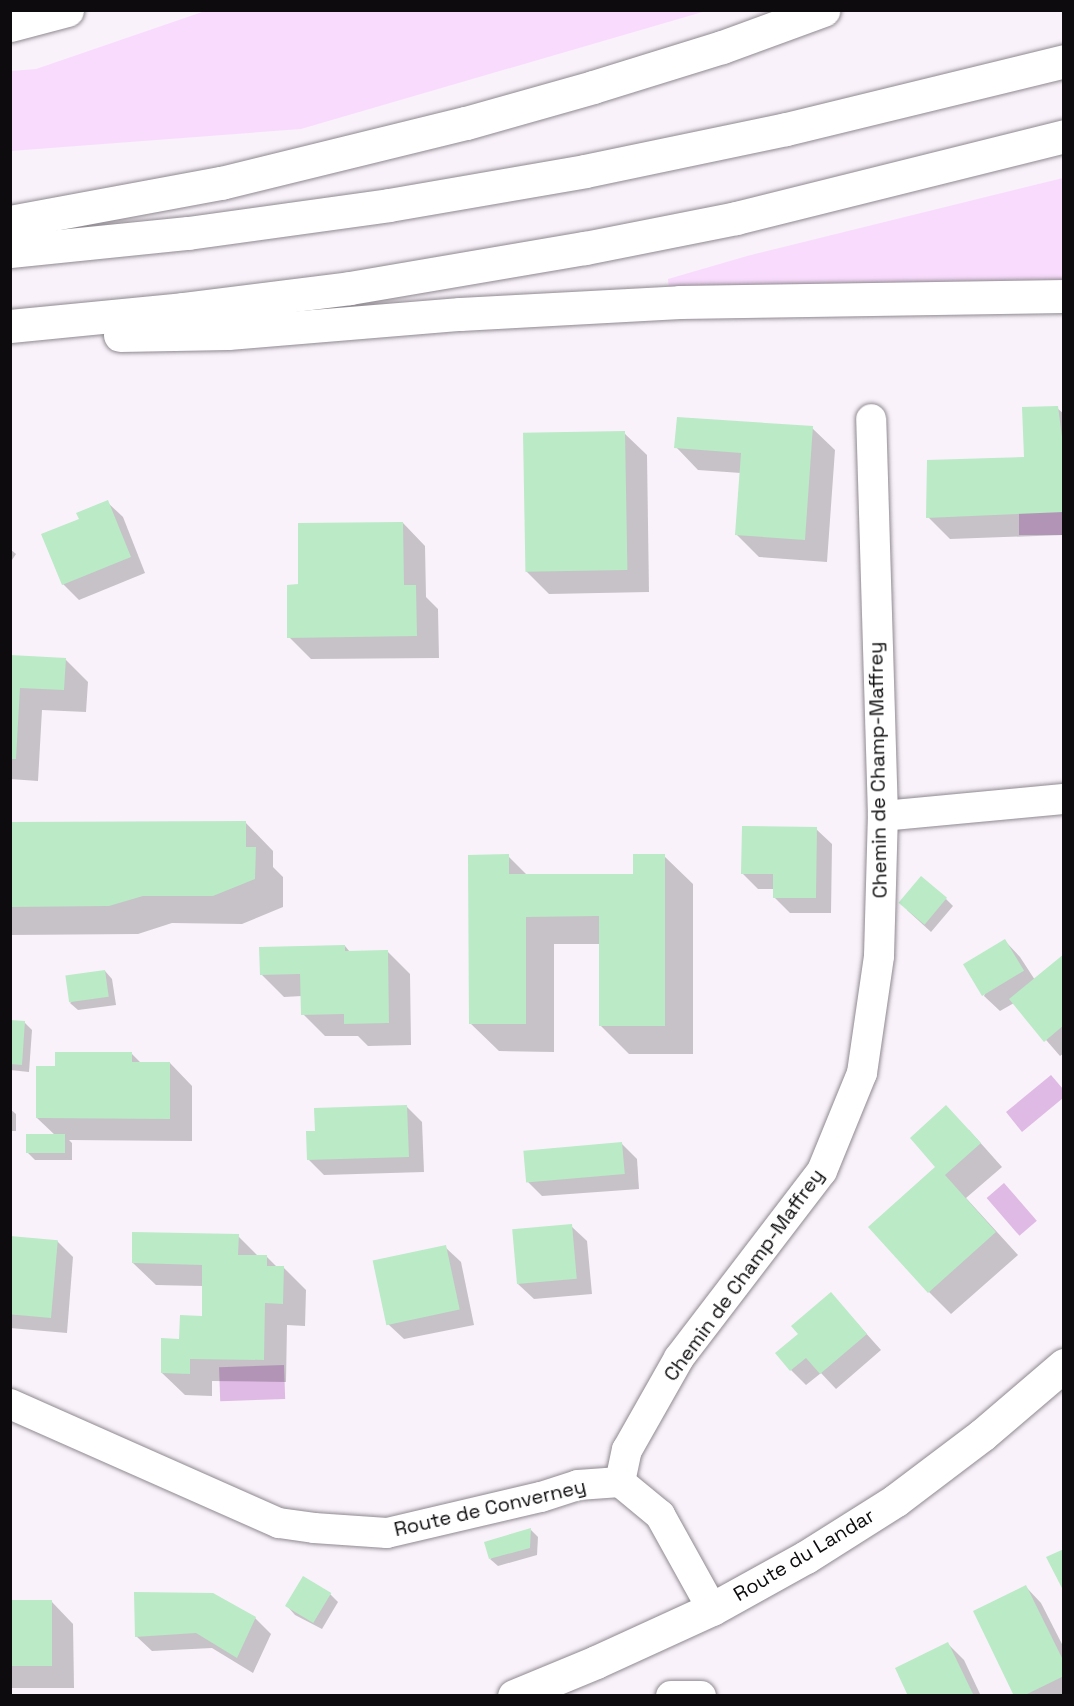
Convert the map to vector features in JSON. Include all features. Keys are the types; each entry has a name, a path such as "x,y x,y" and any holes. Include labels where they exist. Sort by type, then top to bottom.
{"main road":[{"path":"10,25 67,10"},
{"path":"10,222 220,183 465,123 615,81 823,10"},
{"path":"10,250 188,233 389,204 585,171 786,129 1064,61"},
{"path":"10,326 182,309 350,288 585,248 736,218 1064,136"},
{"path":"10,337 228,333 460,314 680,302 1064,296"},
{"name":"Route du Landar","path":"514,1695 596,1662 712,1609 806,1557 896,1500 982,1435 1064,1365"}],"street":[{"name":"Chemin de Champ-Maffrey","path":"620,1482 627,1450 679,1359 822,1171 862,1073 879,956 883,816 871,419"},
{"path":"883,816 1064,799"},
{"name":"Route de Converney","path":"10,1404 279,1523 314,1528 387,1533 541,1497 578,1485 620,1482"},
{"path":"620,1482 660,1515 712,1609"},
{"path":"671,1695 701,1695"}],"shaded area":[{"path":"205,11 706,11 301,129 11,151 11,71 36,69"},
{"path":"1063,178 1063,280 669,291 668,279 747,256"},
{"path":"1019,512 1063,512 1063,535 1019,535"},
{"path":"1051,1075 1063,1089 1063,1098 1022,1132 1006,1112"},
{"path":"1004,1183 1037,1221 1019,1236 987,1198"},
{"path":"284,1365 285,1399 220,1401 219,1367"}],"building":[{"path":"1058,406 1064,452 1064,512 926,518 927,460 1024,457 1022,407"},
{"path":"677,417 813,426 805,540 735,535 741,453 674,448"},
{"path":"625,431 627,570 525,572 523,433"},
{"path":"108,500 131,557 62,585 41,534 79,519 76,513"},
{"path":"403,522 404,585 416,585 417,636 287,638 287,585 298,584 298,523"},
{"path":"10,655 66,658 64,690 20,688 16,759 10,759"},
{"path":"246,821 246,847 256,847 255,879 213,896 143,896 109,906 10,907 10,822"},
{"path":"742,826 817,827 816,898 773,898 773,874 741,874"},
{"path":"509,854 509,874 633,874 633,854 665,854 665,1026 599,1026 599,916 526,917 526,1024 469,1024 468,855"},
{"path":"921,876 947,898 925,925 899,903"},
{"path":"1005,939 1024,971 982,996 963,964"},
{"path":"345,945 345,951 388,950 389,1023 344,1024 344,1014 301,1015 300,974 260,975 259,947"},
{"path":"1064,954 1064,1025 1044,1042 1009,999"},
{"path":"105,970 109,997 69,1002 65,976"},
{"path":"10,1020 25,1021 22,1065 10,1064"},
{"path":"55,1052 132,1052 132,1062 170,1062 170,1119 36,1118 36,1066 55,1066"},
{"path":"407,1105 409,1157 307,1160 306,1131 315,1131 314,1108"},
{"path":"946,1105 981,1143 945,1175 996,1232 928,1293 868,1227 935,1167 910,1138"},
{"path":"26,1134 65,1134 65,1153 26,1153"},
{"path":"622,1142 625,1174 526,1183 523,1151"},
{"path":"572,1224 577,1279 517,1284 512,1229"},
{"path":"132,1232 239,1234 238,1255 267,1255 267,1266 284,1266 283,1304 265,1303 264,1360 190,1359 190,1374 161,1373 161,1338 179,1339 180,1315 202,1316 202,1265 132,1263"},
{"path":"10,1236 58,1240 51,1318 10,1314"},
{"path":"446,1245 460,1310 386,1325 373,1261"},
{"path":"831,1292 867,1334 820,1374 806,1358 790,1371 775,1353 798,1334 791,1326"},
{"path":"531,1528 530,1548 489,1559 484,1542"},
{"path":"1064,1549 1064,1592 1046,1557"},
{"path":"303,1576 331,1593 313,1623 285,1606"},
{"path":"1026,1585 1064,1662 1064,1676 1023,1696 1014,1696 973,1611"},
{"path":"134,1592 213,1593 256,1617 237,1658 196,1633 135,1637"},
{"path":"10,1600 52,1600 52,1666 10,1666"},
{"path":"948,1642 974,1696 908,1696 895,1668"}]}
